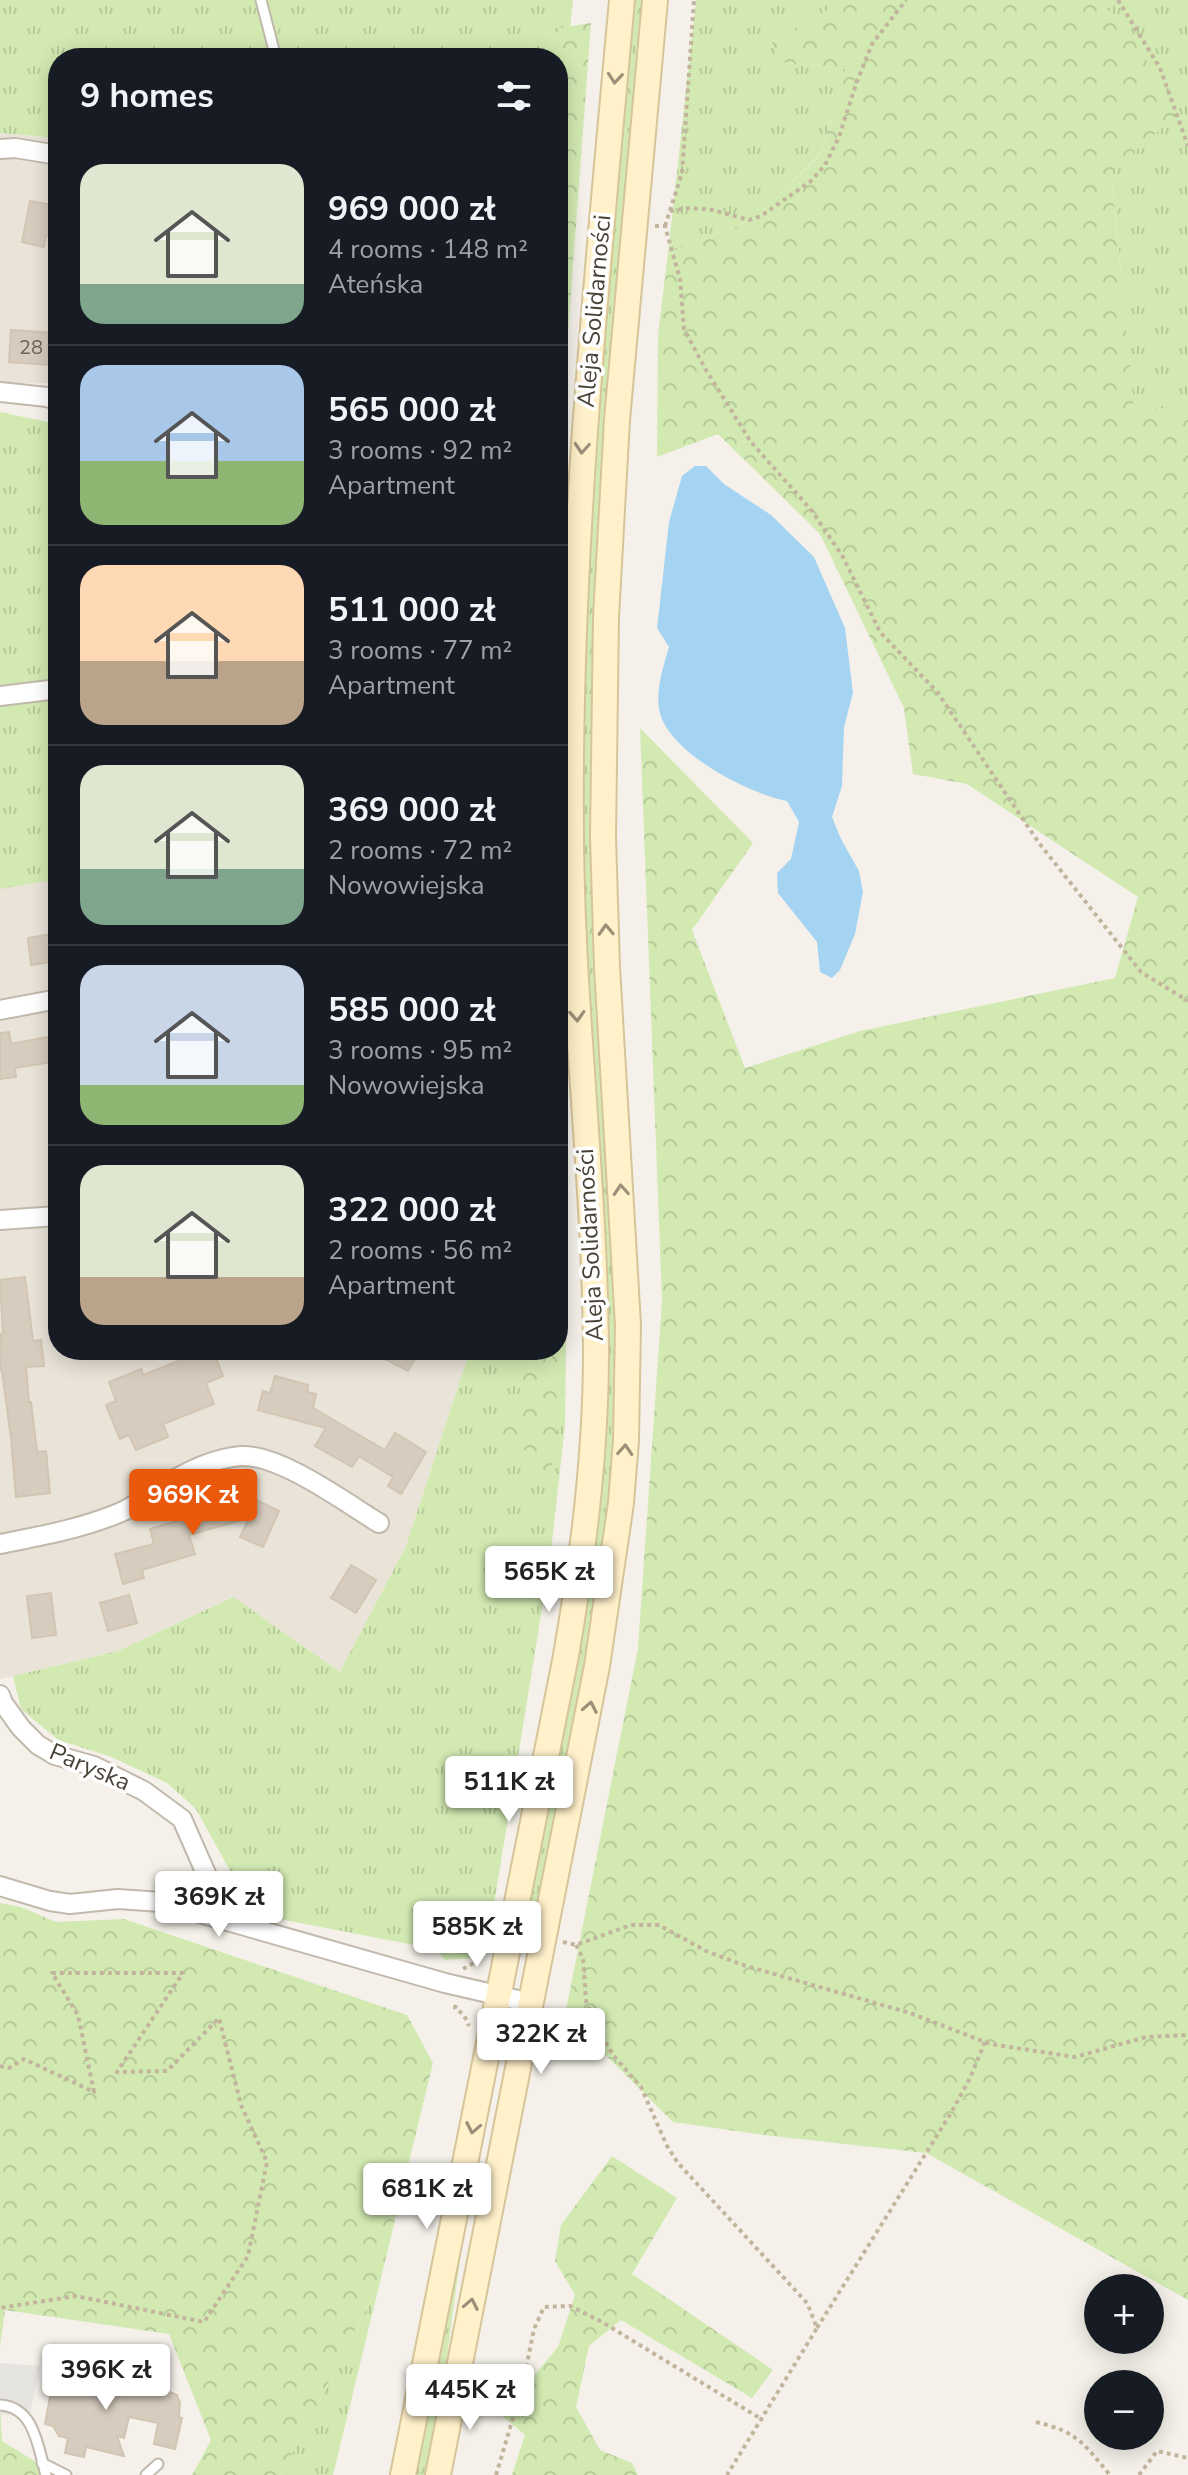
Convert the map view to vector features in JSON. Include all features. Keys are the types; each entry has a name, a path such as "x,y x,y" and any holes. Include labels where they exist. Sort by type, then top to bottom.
{"main road":[{"name":"Aleja Solidarności","path":"403,2475 570,1633 585,1539 593,1439 594,1285 575,969 571,840 572,659 584,419 622,0"},
{"name":"Aleja Solidarności","path":"438,2475 603,1638 617,1541 626,1440 628,1311 607,967 603,728 617,420 655,0"}],"street":[{"path":"0,149 48,153"},
{"path":"0,392 48,397"},
{"path":"0,696 48,690"},
{"path":"0,1010 48,1001"},
{"path":"0,1220 48,1217"},
{"path":"0,1544 68,1531 123,1512 171,1481 206,1466 242,1456 275,1464 324,1488 379,1523"},
{"name":"Paryska","path":"0,1695 21,1728 38,1745 55,1755 94,1766 144,1791 182,1819 226,1919"},
{"path":"0,1886 70,1904 139,1899 226,1919 531,2003"}],"lane":[{"path":"261,0 273,48"},
{"path":"0,2405 11,2406 29,2419 46,2475"},
{"path":"42,2463 66,2475"},
{"path":"146,2475 158,2464"}],"path":[{"path":"694,0 682,173 665,226 680,279 684,329 751,442 812,511 843,557 880,632 938,693 1039,843 1141,972 1188,1001"},
{"path":"670,211 690,208 713,210 749,220 761,216 811,181 825,165 839,137 872,44 906,0"},
{"path":"1118,0 1160,68 1188,146"},
{"path":"652,226 665,226"},
{"path":"561,1941 576,1945 631,1925 659,1925 706,1951 743,1965 910,2013 985,2042 1075,2057 1146,2037 1188,2035"},
{"path":"576,1945 583,1958 586,2001 597,2029 614,2056 641,2087 667,2146 678,2163 807,2303 817,2328"},
{"path":"463,1971 464,1967 474,1967 489,1951"},
{"path":"0,2066 9,2068 24,2059 94,2092 78,2015 52,1973 183,1973 117,2072 167,2071 219,2018 241,2105 267,2162 248,2256 204,2322 76,2296 0,2308"},
{"path":"727,2475 951,2113 985,2042"},
{"path":"496,2475 522,2388 534,2329 544,2307 570,2306 602,2322 763,2420"},
{"path":"1036,2422 1065,2429 1083,2442 1110,2475"},
{"path":"1139,2475 1157,2451 1188,2458"}],"shaded area":[{"path":"0,133 48,137 48,383 0,384"},
{"path":"48,881 48,1360 467,1360 406,1546 340,1672 232,1597 118,1651 0,1679 0,888"},
{"path":"0,2363 41,2366 29,2416 0,2414"}],"green space":[{"path":"0,0 573,0 568,50 48,48 48,137 0,133"},
{"path":"633,0 644,0 606,420 595,617 618,1355 615,1440 601,1579 536,1923 525,1921 584,1620 586,969 581,729 595,419"},
{"path":"696,0 845,0 772,42 779,62 846,69 820,154 756,218 668,253"},
{"path":"845,0 1096,0 1122,22 1180,112 1111,172 1134,409 1188,408 1188,2300 1164,2287 1164,2274 1142,2274 926,2153 673,2122 565,2015 638,1648 662,1301 640,728 753,843 692,930 745,1068 860,1031 1115,978 1138,897 967,784 913,774 904,708 820,534 718,434 657,457 658,335 668,253 756,218 820,155 846,69 778,62 772,42"},
{"path":"1096,0 1188,0 1188,408 1134,410 1111,171 1122,22"},
{"path":"591,23 568,333 568,48 548,48 559,28"},
{"path":"0,412 48,422 48,881 0,889"},
{"path":"467,1360 566,1360 565,1426 550,1560 488,1941 470,1958 445,1960 435,1949 279,1919 247,1902 196,1809 167,1783 109,1756 58,1740 21,1709 13,1676 118,1651 233,1597 340,1672 406,1546"},
{"path":"524,1360 563,1360 563,1390 550,1480 520,1445 486,1442 518,1405"},
{"path":"0,1903 21,1907 56,1922 124,1919 407,2015 433,2063 380,2282 281,2475 192,2475 211,2440 169,2334 5,2310 0,2347"},
{"path":"502,2042 461,2252 444,2379 426,2475 414,2475"},
{"path":"612,2156 677,2198 632,2274 773,2370 752,2398 621,2320 589,2346 576,2407 600,2450 632,2463 638,2475 512,2475 525,2435 501,2415 558,2347 575,2295 555,2261 561,2225"},
{"path":"380,2282 333,2475 281,2475"},
{"path":"0,2401 2,2441 57,2475 0,2475"}],"water":[{"path":"695,466 706,466 724,484 771,515 814,557 845,628 853,693 844,727 842,786 832,817 859,871 863,892 855,934 840,970 832,978 820,972 817,942 778,893 777,873 791,859 799,822 787,801 752,790 711,768 677,741 665,725 659,709 659,686 669,647 657,628 669,522 682,476"}],"building":[{"path":"30,201 48,204 48,235 44,247 22,242"},
{"path":"11,330 48,333 48,365 9,362"},
{"path":"48,935 48,962 31,965 28,938"},
{"path":"9,1032 11,1044 48,1037 48,1063 15,1068 16,1077 0,1079 0,1033"},
{"path":"25,1277 33,1341 41,1340 44,1366 26,1367 29,1402 37,1452 46,1451 50,1493 16,1497 11,1438 0,1370 3,1333 0,1280"},
{"path":"181,1360 217,1360 223,1376 206,1383 214,1404 163,1424 168,1437 136,1450 129,1435 120,1439 106,1405 116,1401 109,1382 141,1369 143,1375"},
{"path":"387,1360 414,1360 408,1371"},
{"path":"275,1376 308,1385 307,1392 316,1394 313,1408 385,1450 395,1433 426,1452 401,1494 388,1486 393,1477 359,1456 352,1467 315,1446 326,1428 258,1410 263,1391 270,1393"},
{"path":"256,1500 279,1511 263,1547 240,1537 249,1518 189,1535 195,1554 142,1570 144,1578 123,1584 115,1554 154,1544 150,1529 232,1504 251,1512"},
{"path":"351,1565 376,1580 356,1613 331,1598"},
{"path":"51,1593 56,1635 32,1638 27,1596"},
{"path":"129,1595 137,1623 108,1631 100,1603"},
{"path":"66,2368 102,2376 101,2380 164,2395 170,2392 177,2395 179,2417 182,2418 175,2449 154,2444 158,2423 129,2417 124,2438 117,2436 124,2456 86,2447 84,2457 65,2453 68,2438 59,2436 53,2426 45,2424 51,2391 45,2379 49,2372 54,2370 60,2373"}]}
